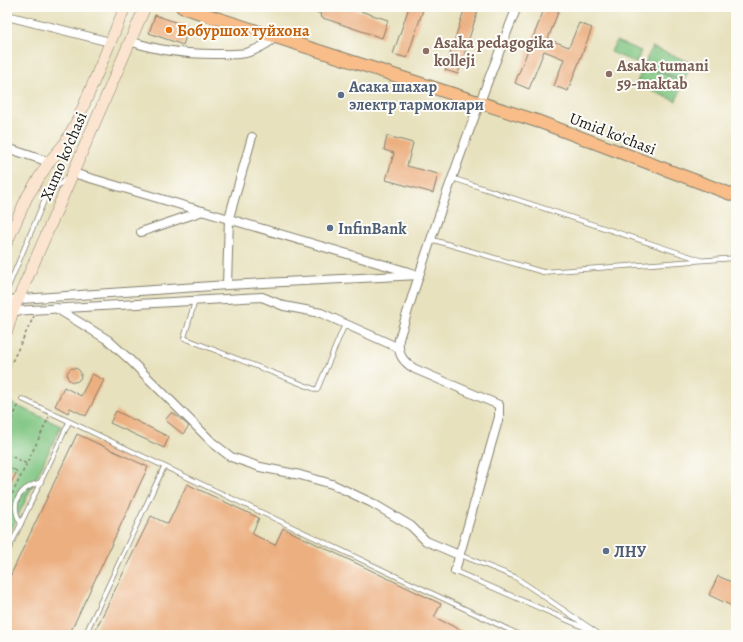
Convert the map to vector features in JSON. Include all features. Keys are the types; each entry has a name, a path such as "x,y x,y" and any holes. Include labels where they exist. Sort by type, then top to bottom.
{"main road":[{"name":"Xumo ko’chasi","path":"7,242 27,197 49,162 65,143 79,117 124,7"},
{"name":"Xumo ko’chasi","path":"7,331 12,300 73,173 145,7"},
{"name":"Umid ko'chasi","path":"182,7 540,122 736,196"}],"street":[{"path":"455,571 500,417 499,405 415,369 405,363 399,348 399,339 430,239 478,103 517,7"},
{"path":"7,16 110,42"},
{"path":"130,41 168,52 228,54 246,53 259,48 276,37"},
{"path":"227,285 229,218 252,137"},
{"path":"7,148 49,162"},
{"path":"73,173 419,275"},
{"path":"141,232 203,211"},
{"path":"12,300 227,285 419,275"},
{"path":"10,313 37,309 262,297 284,306 321,313 399,348"},
{"path":"56,308 108,340 213,443 231,457 260,467 300,475 332,484 372,503 411,526 426,541 459,555"}],"lane":[{"path":"7,290 46,196 73,173"},
{"path":"452,178 703,261"},
{"path":"430,239 543,272 736,258"},
{"path":"196,300 184,338 317,390 345,324"},
{"path":"22,399 520,635"},
{"path":"7,553 69,422"},
{"path":"85,635 164,467"},
{"path":"21,524 15,509 17,499 30,485 41,482"},
{"path":"455,571 599,634 515,577 459,555"}],"path":[{"path":"7,372 37,309"},
{"path":"7,430 22,399"},
{"path":"7,505 51,413"},
{"path":"7,454 26,464"}],"green space":[{"path":"616,41 641,51 636,63 611,52"},
{"path":"652,47 692,63 684,81 644,65"},
{"path":"644,66 684,82 676,101 636,84"},
{"path":"9,402 61,426 7,539 7,406"}],"building":[{"path":"302,7 348,7 388,20 382,38 320,17 321,14"},
{"path":"409,7 424,7 407,58 393,54"},
{"path":"465,7 479,7 458,74 445,70"},
{"path":"545,7 560,7 548,39 569,47 579,23 592,28 568,91 554,86 564,59 544,51 529,89 515,83"},
{"name":"Бобуршох туйхона","path":"155,15 189,27 183,45 149,33"},
{"path":"387,136 413,143 407,166 438,174 433,193 386,180 394,153 384,150"},
{"path":"74,368 79,370 81,375 79,380 74,382 69,380 67,375 69,370"},
{"path":"92,374 104,380 86,416 70,408 68,413 55,406 64,387 81,396"},
{"path":"116,411 169,437 164,448 110,423"},
{"path":"172,412 189,426 183,434 165,420"},
{"path":"77,434 148,467 69,635 7,635 7,583"},
{"path":"7,467 17,471 7,492"},
{"path":"187,484 259,518 252,534 275,545 283,528 441,604 434,617 471,635 93,635 151,516 168,524"},
{"path":"718,576 736,584 736,608 709,595"}],"place":[{"name":"Бобуршох туйхона","path":"169,30"},
{"name":"Asaka pedagogika kolleji","path":"426,51"},
{"name":"Asaka tumani 59-maktab","path":"609,74"},
{"name":"Асака шахар электр тармоклари","path":"341,95"},
{"name":"InfinBank","path":"330,228"},
{"name":"ЛНУ","path":"606,551"}]}
